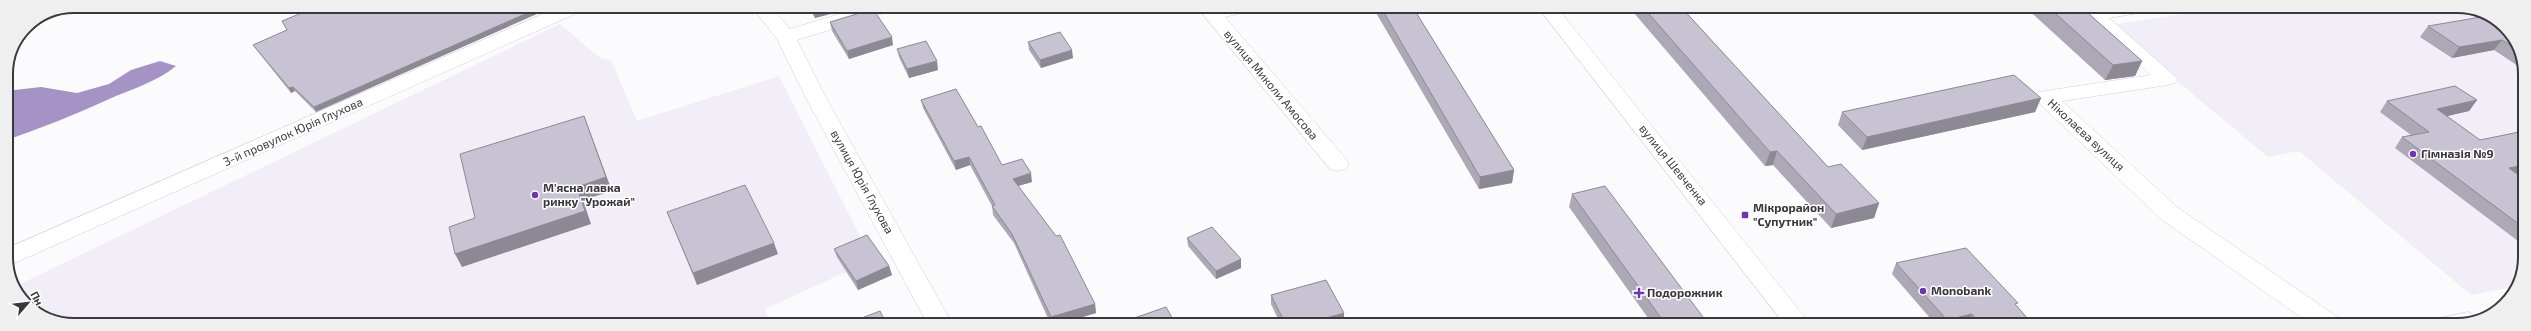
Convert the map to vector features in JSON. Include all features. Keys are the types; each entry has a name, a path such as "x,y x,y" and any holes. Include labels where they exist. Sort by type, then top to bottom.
{"street":[{"name":"3-й провулок Юрія Глухова","path":"13,256 561,13"},
{"name":"вулиця Юрія Глухова","path":"766,13 786,37 816,98 937,318"},
{"path":"786,37 864,13"},
{"name":"вулиця Миколи Амосова","path":"1211,13 1338,164"},
{"name":"вулиця Шевченка","path":"1552,13 1793,318"},
{"name":"Ніколаєва вулиця","path":"2105,13 2093,15 2168,79 2045,97 2169,213 2320,318"}],"shaded area":[{"name":"Гімназія №9","path":"2189,13 2457,13 2473,15 2491,23 2508,40 2512,47 2517,62 2518,74 2518,257 2515,277 2512,284 2509,288 2471,295 2299,151 2268,157 2110,25"},
{"path":"560,24 600,58 611,60 637,121 779,76 872,260 765,309 768,318 74,318 58,316 40,308 26,294 20,284"},
{"path":"160,61 176,66 160,77 143,85 13,138 13,90 41,87 77,93 109,84 131,70"}],"building":[{"path":"302,13 527,13 314,107 293,87 289,88 253,45 287,30 282,21"},
{"path":"860,13 876,13 892,37 847,51 830,22"},
{"path":"1384,13 1416,13 1514,170 1480,177"},
{"path":"1648,13 1686,13 1828,167 1841,164 1879,203 1836,214 1777,151 1770,152"},
{"path":"2055,13 2088,13 2142,61 2113,65"},
{"path":"2479,17 2491,23 2500,31 2511,45 2502,40 2459,47 2428,26"},
{"path":"1060,32 1072,50 1040,60 1028,42"},
{"path":"926,41 937,61 907,69 897,49"},
{"path":"2014,75 2041,98 1867,137 1842,112"},
{"path":"2455,86 2477,100 2437,109 2480,140 2518,132 2518,166 2509,168 2518,175 2518,224 2402,137 2429,132 2387,101"},
{"path":"956,89 978,127 981,126 1002,165 1022,159 1031,173 1013,179 1056,236 1060,235 1095,304 1051,317 1012,234 992,206 995,205 969,157 954,161 921,100"},
{"name":"М'ясна лавка ринку \"Урожай\"","path":"584,116 606,177 577,187 585,211 455,254 449,227 475,218 460,154"},
{"path":"745,185 774,243 693,273 667,212"},
{"path":"1605,186 1704,318 1661,318 1572,194"},
{"path":"1212,227 1241,259 1216,271 1187,238"},
{"path":"867,235 889,266 856,281 834,249"},
{"path":"1966,248 2018,303 2015,304 2027,318 1975,318 1972,314 1955,318 1945,318 1896,263"},
{"path":"1326,280 1344,313 1326,318 1282,318 1271,295"},
{"path":"1166,307 1172,318 1134,318"},
{"path":"880,311 884,318 862,318"}],"place":[{"name":"Гімназія №9","path":"2413,154"},
{"name":"М'ясна лавка ринку \"Урожай\"","path":"535,195"},
{"name":"Мікрорайон \"Супутник\"","path":"1745,215"},
{"name":"Monobank","path":"1923,291"},
{"name":"Подорожник","path":"1639,293"}]}
